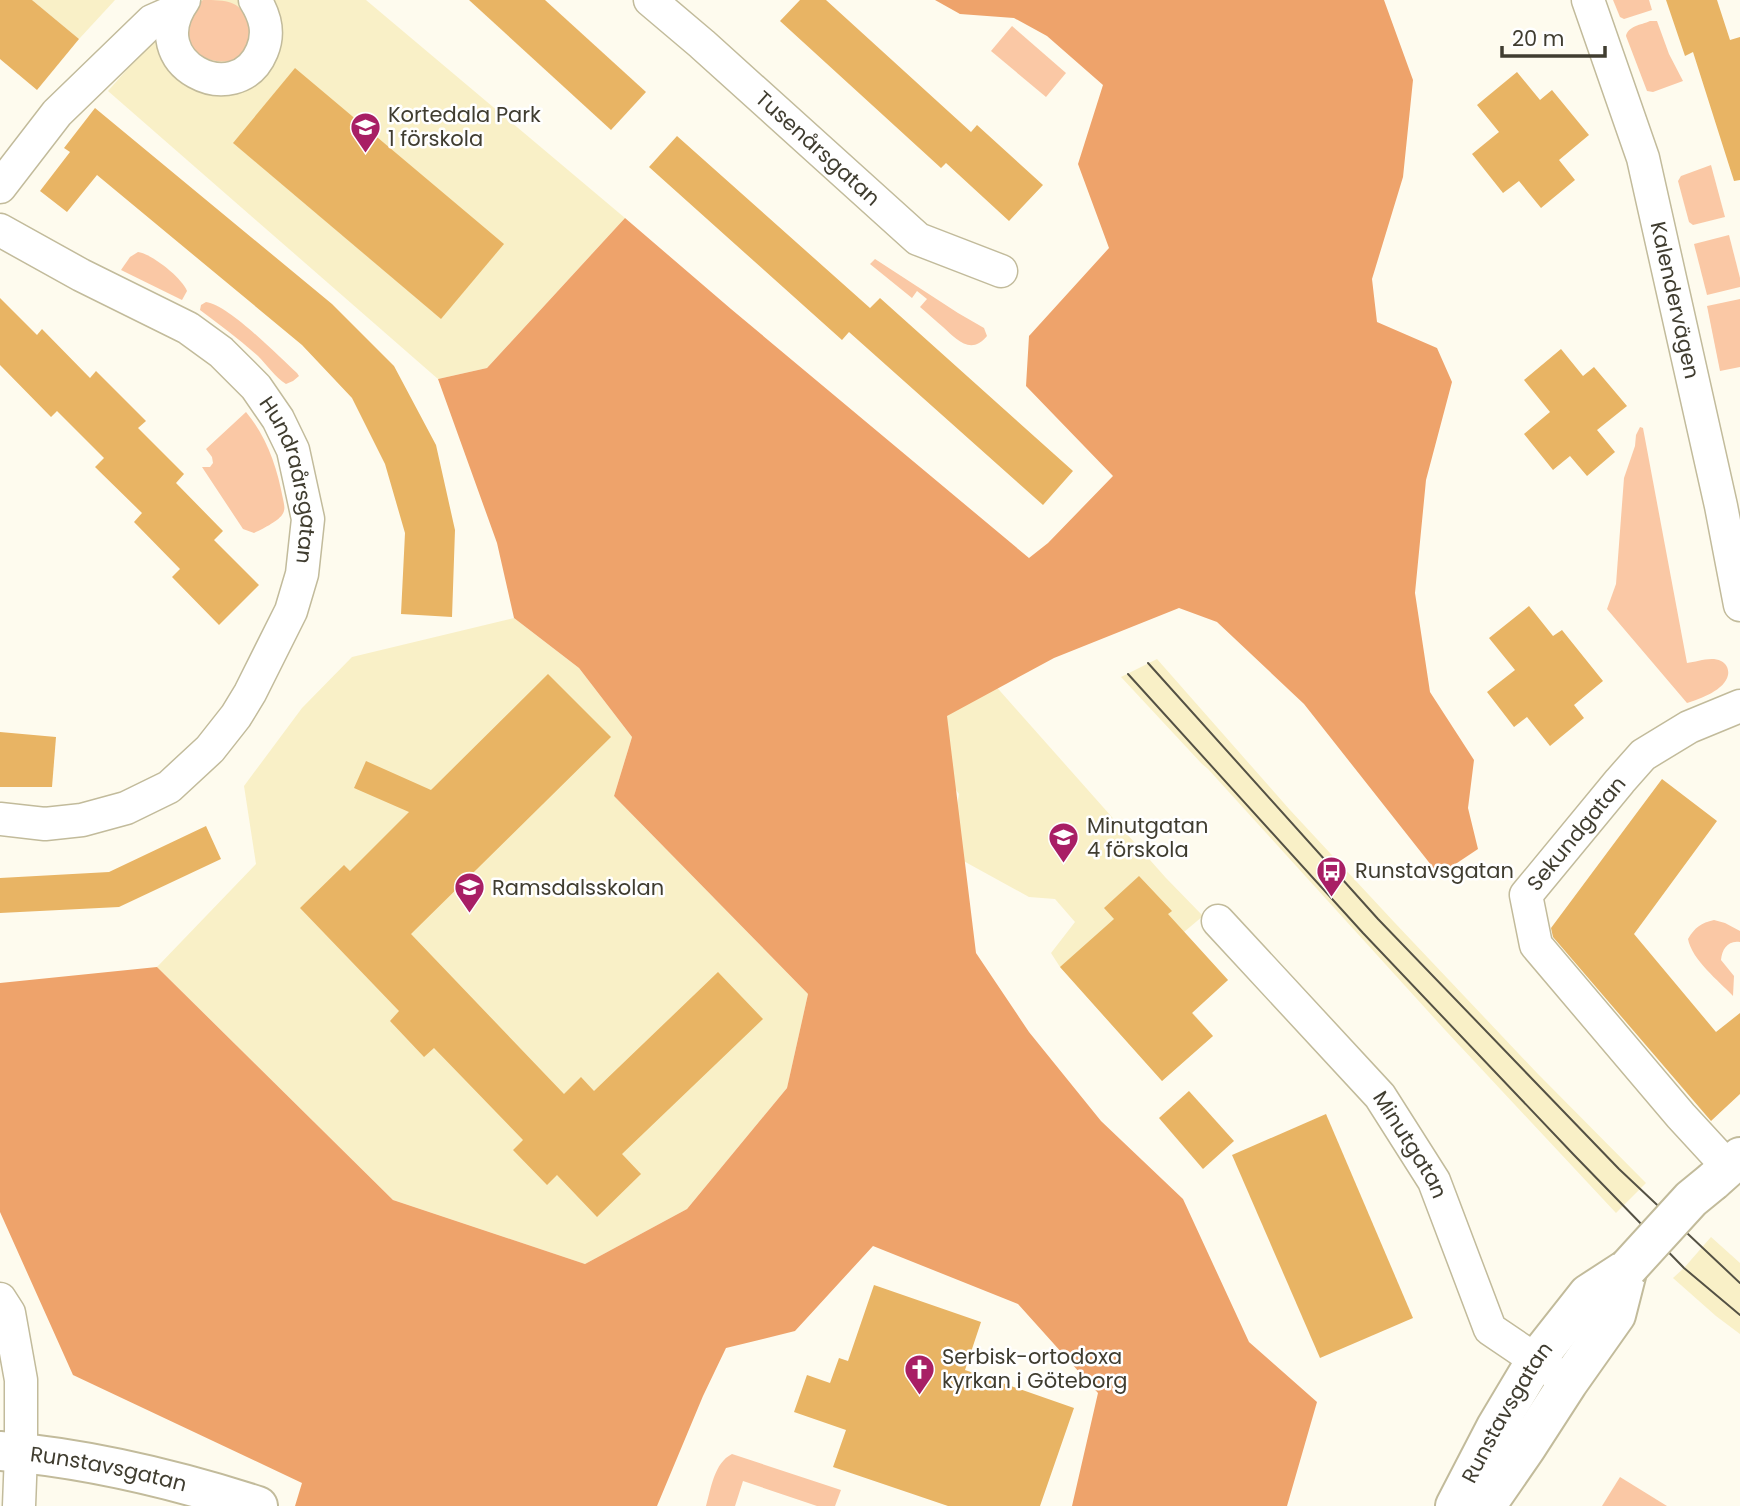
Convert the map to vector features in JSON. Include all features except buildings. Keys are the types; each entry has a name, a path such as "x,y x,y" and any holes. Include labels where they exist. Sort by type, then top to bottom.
{"street":[{"path":"181,5 172,26 173,42 179,57 190,69 204,77 220,79 235,77 249,69 259,57 267,28 263,13 255,0"},
{"name":"Tusenårsgatan","path":"650,0 918,239 1001,271"},
{"name":"Kalendervägen","path":"1588,0 1643,158 1713,469 1740,605"},
{"path":"0,187 57,113 152,21 181,5"},
{"name":"Hundraårsgatan","path":"0,230 81,275 188,328 221,352 256,387 278,419 293,450 308,519 302,574 291,611 250,693 236,716 209,749 169,787 126,808 82,820 45,824 0,819"},
{"name":"Sekundgatan","path":"1727,1168 1536,945 1526,895 1643,755 1689,727 1740,706"},
{"name":"Minutgatan","path":"1218,921 1380,1096 1434,1181 1490,1329 1568,1383"},
{"name":"Runstavsgatan","path":"1455,1506 1496,1427 1536,1360 1588,1294 1628,1268 1691,1199 1727,1168"},
{"name":"Runstavsgatan","path":"1486,1506 1616,1315 1628,1268"},
{"path":"0,1299 9,1313 21,1380 11,1452 19,1506"},
{"name":"Runstavsgatan","path":"11,1452 198,1487 258,1506"}],"shaded area":[{"path":"32,0 115,0 79,39"},
{"name":"Kortedala Park 1 förskola","path":"188,0 366,0 625,218 487,368 438,379 108,91"},
{"path":"203,0 232,3 246,16 251,37 237,60 215,61 194,53 182,20"},
{"path":"935,0 1384,0 1413,80 1403,177 1372,279 1377,322 1437,348 1452,382 1426,480 1415,593 1430,692 1474,760 1468,808 1478,849 1439,875 1304,704 1217,622 1179,608 1054,658 947,716 976,953 1029,1032 1101,1121 1183,1199 1249,1342 1317,1402 1287,1506 1072,1506 1098,1393 1018,1304 873,1246 795,1331 726,1348 657,1506 295,1506 302,1483 73,1375 0,1212 0,983 157,967 393,1200 585,1264 687,1209 787,1088 808,994 614,796 632,737 579,668 514,618 497,543 438,379 487,368 625,218 1029,558 1048,543 1113,476 1026,386 1029,336 1109,248 1078,164 1103,85 1047,36 1014,18 960,14"},
{"path":"1613,0 1649,0 1652,10 1624,19 1620,17"},
{"path":"1657,21 1669,54 1683,81 1653,92 1647,91 1626,36 1632,28"},
{"path":"1012,26 1066,73 1046,97 991,51"},
{"path":"1711,165 1725,217 1693,225 1689,222 1678,181 1681,176"},
{"path":"1729,235 1740,287 1707,295 1694,244"},
{"path":"138,252 173,273 187,291 182,300 121,270 130,257"},
{"path":"875,259 984,328 987,336 975,345 964,344 958,340 920,307 927,299 917,291 912,298 870,264"},
{"path":"1740,299 1740,367 1720,371 1707,306"},
{"path":"206,302 216,305 240,321 299,376 286,384 282,381 258,356 200,310 201,305"},
{"path":"246,412 270,453 278,475 284,507 280,517 254,533 243,529 202,467 210,467 213,463 206,449"},
{"path":"1640,427 1643,428 1687,663 1717,660 1725,664 1728,671 1726,680 1717,689 1687,703 1607,609 1616,584 1624,478"},
{"name":"Ramsdalsskolan","path":"514,618 579,668 632,737 614,796 808,994 787,1088 687,1209 585,1264 393,1200 157,967 256,864 244,786 302,708 352,657"},
{"name":"Minutgatan 4 förskola","path":"961,647 1203,916 1184,932 1228,980 1192,1012 1213,1036 1162,1081 1060,967 1051,953 1075,922 1055,899 1029,897 949,853 959,794 931,756"},
{"path":"1157,659 1290,810 1395,923 1646,1183 1616,1213 1121,677"},
{"path":"1714,920 1740,931 1740,942 1732,942 1726,946 1721,960 1734,976 1733,996 1700,962 1688,939 1699,926"},
{"path":"1711,1237 1740,1263 1740,1334 1673,1278"},
{"path":"732,1454 841,1490 835,1506 817,1506 743,1481 735,1506 706,1506 717,1470"},
{"path":"1620,1477 1667,1506 1602,1506"}],"tram line":[{"path":"1148,663 1378,919 1619,1169 1740,1283"},
{"path":"1128,674 1363,933 1574,1155 1684,1268 1740,1315"}],"place":[{"name":"Kortedala Park 1 förskola","path":"365,154"},
{"name":"Minutgatan 4 förskola","path":"1064,865"},
{"name":"Runstavsgatan","path":"1332,898"},
{"name":"Ramsdalsskolan","path":"469,915"},
{"name":"Serbisk-ortodoxa kyrkan i Göteborg","path":"919,1396"}]}
